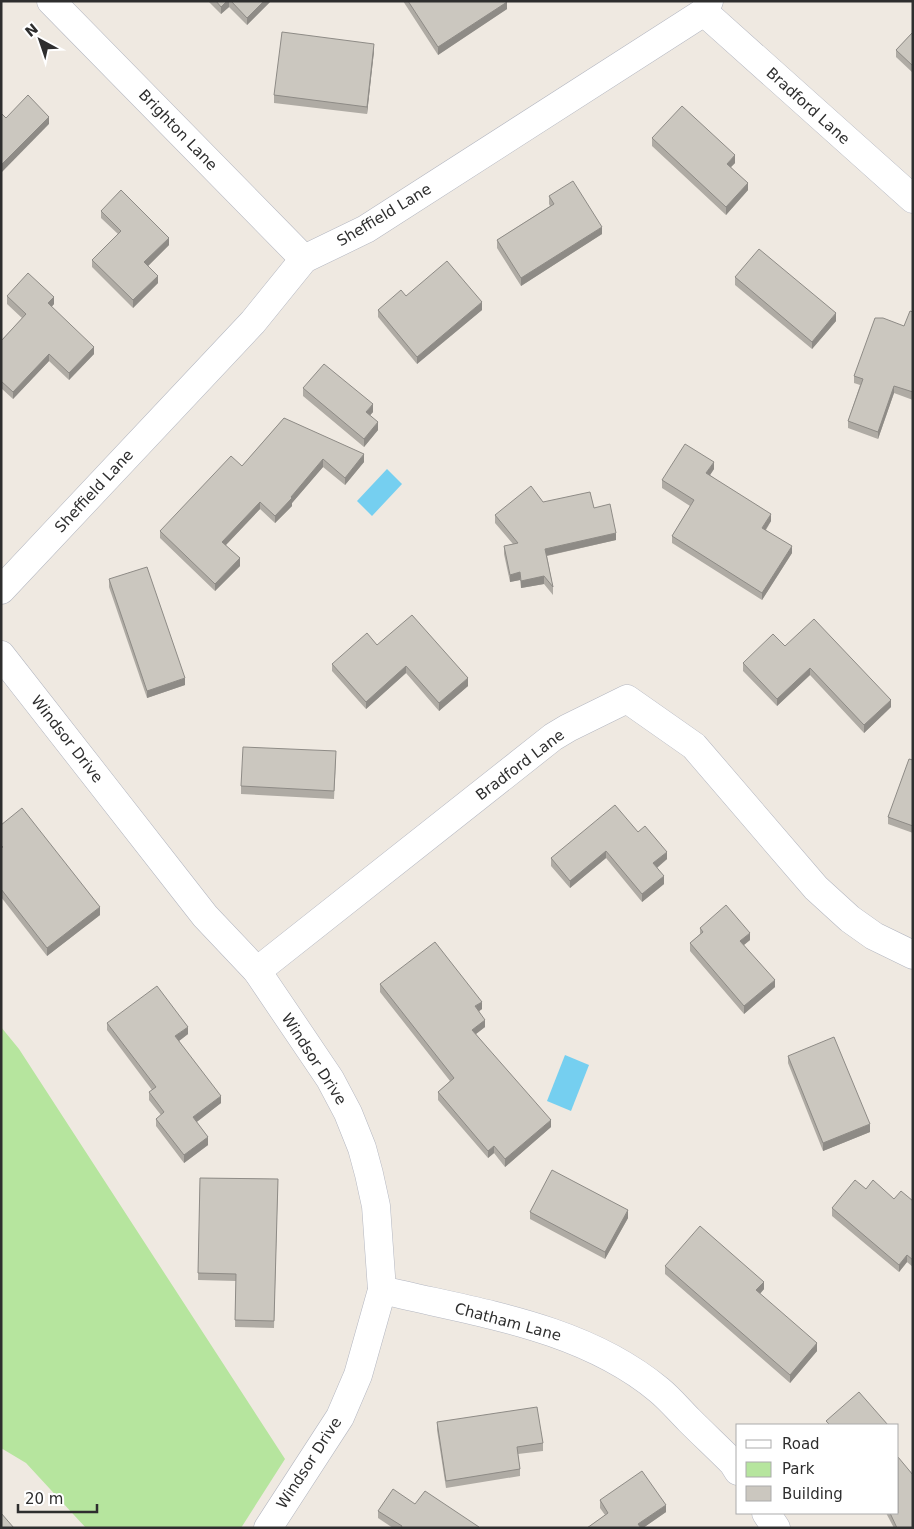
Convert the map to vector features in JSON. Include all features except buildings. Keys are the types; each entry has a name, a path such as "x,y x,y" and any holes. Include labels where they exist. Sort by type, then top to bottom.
{"street":[{"name":"Brighton Lane","path":"51,1 304,259"},
{"name":"Sheffield Lane","path":"1,590 253,322 304,259 366,229 707,7"},
{"name":"Bradford Lane","path":"707,7 913,199"},
{"name":"Windsor Drive","path":"1,655 205,916 257,971 330,1079 352,1121 369,1174 376,1206 382,1290 358,1374 340,1417 268,1528"},
{"name":"Bradford Lane","path":"257,971 553,738 568,728 627,699 694,746 816,888 850,919 874,936 913,955"},
{"name":"Chatham Lane","path":"382,1290 535,1326 565,1336 609,1357 635,1372 660,1391 736,1468"},
{"path":"767,1514 776,1528"}],"green space":[{"path":"1,1027 19,1049 285,1459 241,1528 86,1528 26,1463 1,1448"}],"water":[{"path":"387,469 402,484 372,516 357,501"},
{"path":"565,1055 589,1065 571,1111 547,1101"}]}
